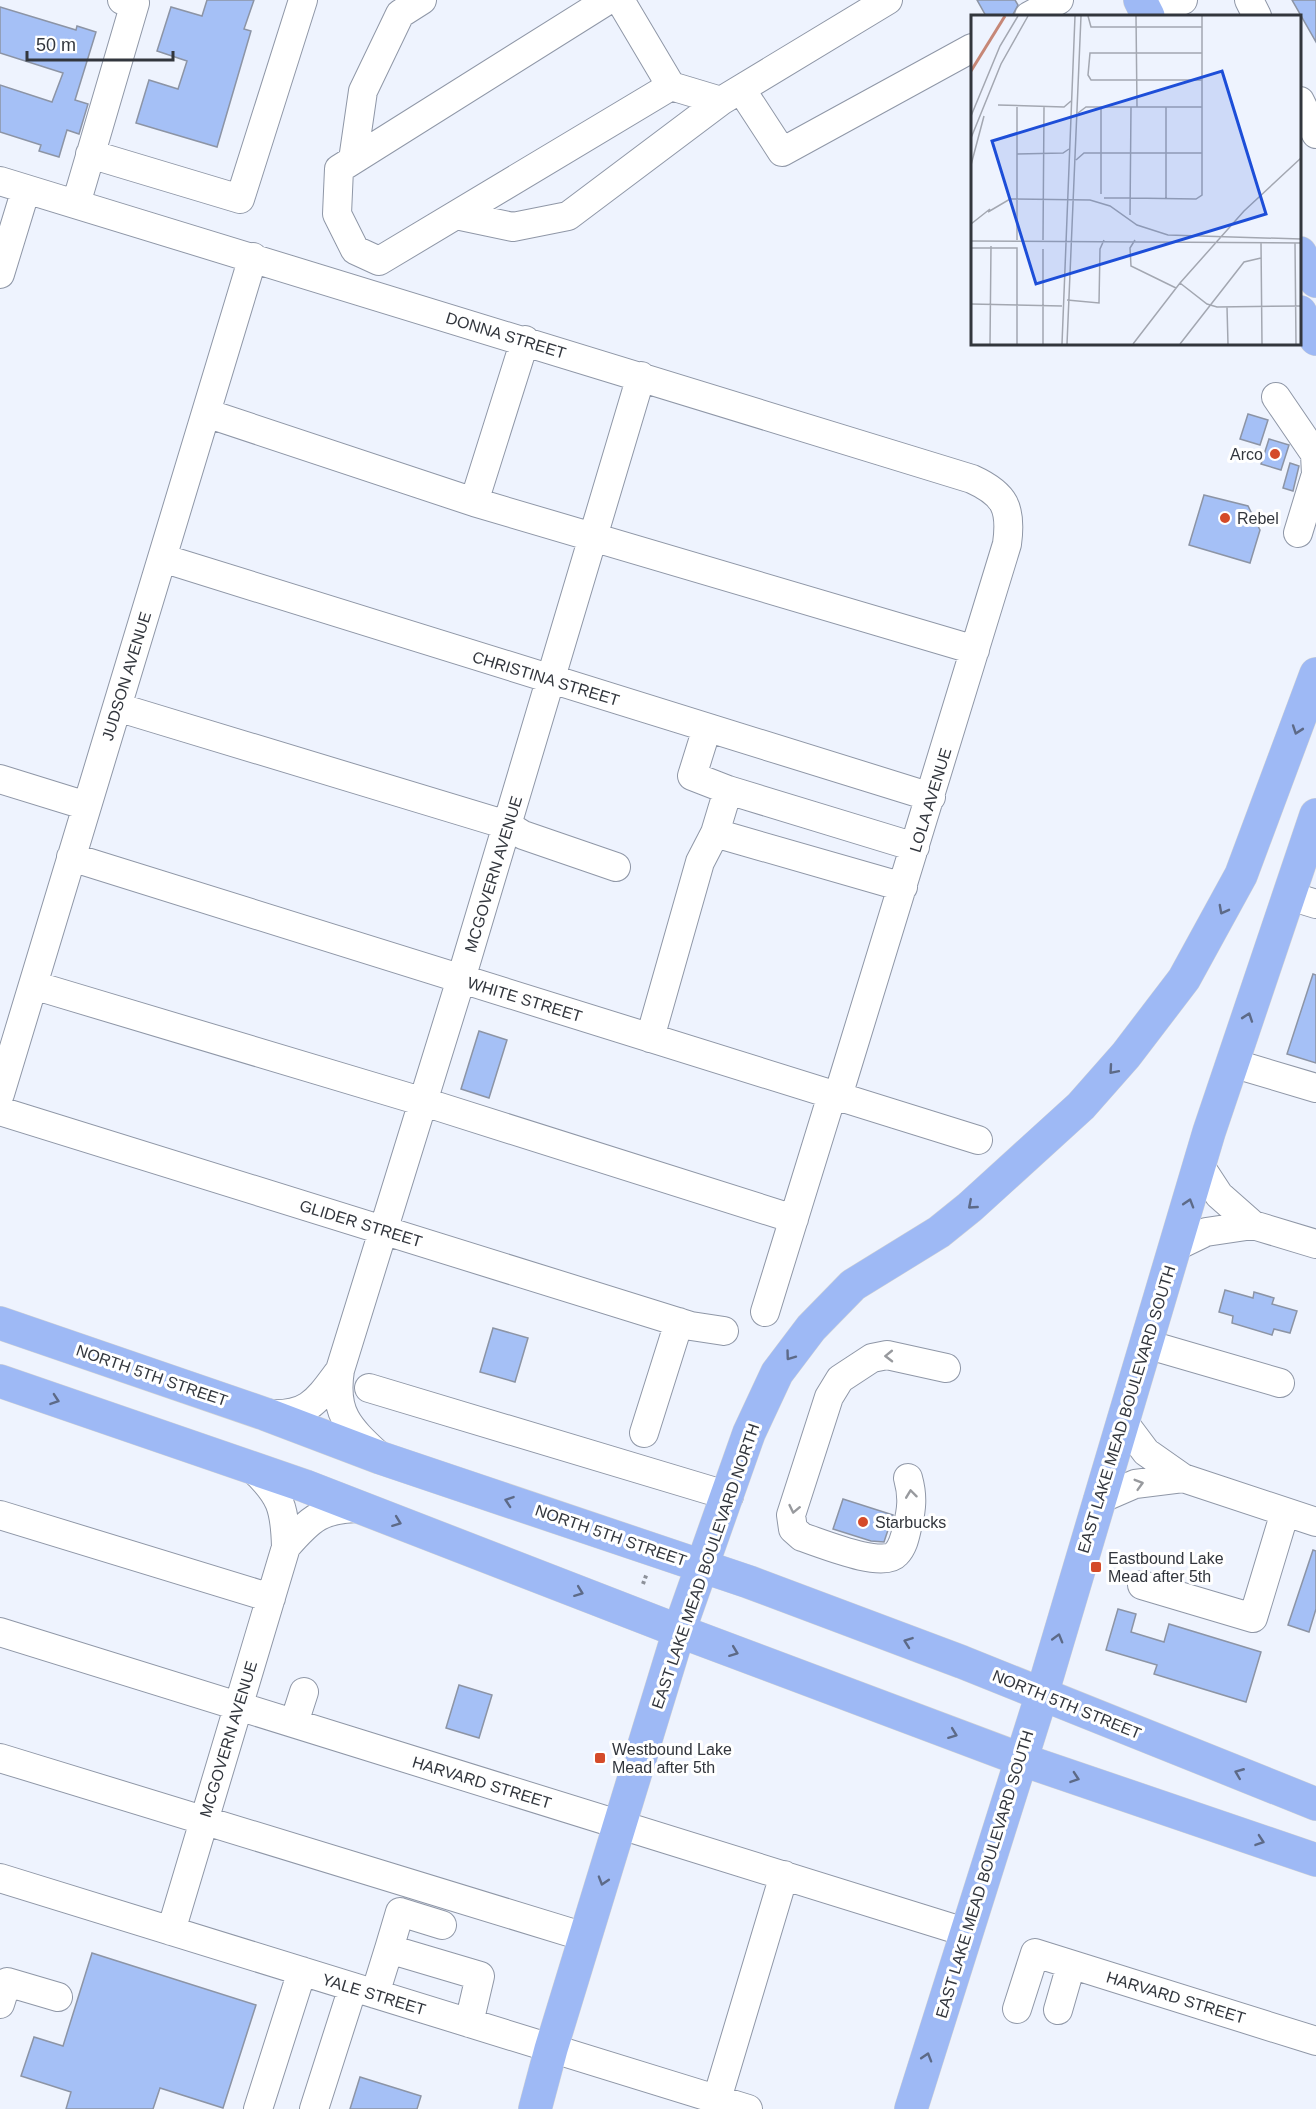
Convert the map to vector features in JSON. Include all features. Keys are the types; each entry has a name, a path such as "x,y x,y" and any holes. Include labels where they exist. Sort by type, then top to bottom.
{"main road":[{"path":"1301,256 1316,281"},
{"path":"1301,315 1316,339"},
{"name":"EAST LAKE MEAD BOULEVARD NORTH","path":"535,2109 550,2049 679,1631 704,1567 749,1433 777,1373 811,1328 853,1285 939,1232 970,1207 1081,1106 1126,1054 1184,979 1241,875 1316,674"},
{"name":"EAST LAKE MEAD BOULEVARD SOUTH","path":"912,2108 965,1932 1042,1694 1122,1420 1232,1063 1303,900 1316,815"},
{"name":"NORTH 5TH STREET","path":"4,1323 265,1414 381,1458 704,1567 1042,1694 1316,1804"},
{"path":"0,1381 362,1508 679,1631 1020,1759 1316,1860"}],"street":[{"path":"90,153 240,199 303,0"},
{"path":"608,0 339,169 337,214 354,250 379,261 671,86 731,95 782,152 971,49"},
{"path":"620,0 671,86"},
{"path":"456,214 513,226 568,216 731,95 888,0"},
{"path":"1031,15 1059,0"},
{"path":"1145,11 1183,0"},
{"path":"1249,0 1256,15"},
{"path":"76,204 131,1"},
{"path":"353,160 363,91 408,5"},
{"path":"1301,106 1311,133"},
{"path":"0,274 13,185"},
{"name":"DONNA STREET","path":"13,185 525,340 972,479 991,488 1004,503"},
{"name":"JUDSON AVENUE","path":"0,1094 253,257"},
{"path":"474,502 525,340"},
{"name":"MCGOVERN AVENUE","path":"381,1458 354,1432 343,1415 338,1395 340,1370 424,1102 642,376"},
{"path":"1276,397 1315,454 1316,474 1298,533"},
{"path":"206,413 474,502 975,650"},
{"name":"LOLA AVENUE","path":"765,1312 903,887 1007,544 1011,521 1004,503"},
{"name":"CHRISTINA STREET","path":"162,558 931,797"},
{"path":"117,707 507,825 523,835 616,867"},
{"path":"707,728 692,776 729,790 915,847"},
{"path":"0,780 87,806"},
{"path":"650,1038 700,862 715,832 729,790"},
{"path":"715,832 903,887"},
{"name":"WHITE STREET","path":"72,857 978,1140"},
{"path":"33,985 424,1102 794,1219"},
{"path":"1232,1063 1316,1088"},
{"name":"GLIDER STREET","path":"0,1111 679,1322 724,1331"},
{"path":"1200,1166 1219,1195 1253,1225 1316,1244"},
{"path":"1175,1247 1206,1232 1253,1225"},
{"path":"644,1433 679,1322"},
{"path":"1146,1344 1280,1383"},
{"path":"908,1478 913,1496 911,1514 904,1541 895,1556 881,1561 802,1537 793,1529 791,1515 829,1397 840,1379 872,1358 887,1355 946,1368"},
{"name":"MCGOVERN AVENUE","path":"265,1414 291,1414 309,1407 340,1370"},
{"path":"369,1388 729,1496"},
{"path":"1122,1420 1146,1452 1183,1478 1316,1522"},
{"name":"MCGOVERN AVENUE","path":"171,1931 286,1547 280,1500 272,1487 252,1468"},
{"path":"1098,1500 1135,1484 1183,1478"},
{"name":"MCGOVERN AVENUE","path":"286,1547 305,1525 318,1515 344,1508 362,1508"},
{"path":"1142,1585 1253,1618 1285,1512"},
{"path":"0,1515 271,1598"},
{"name":"HARVARD STREET","path":"0,1632 965,1932"},
{"path":"294,1724 303,1692"},
{"path":"0,1758 585,1937"},
{"path":"717,2099 784,1875"},
{"name":"YALE STREET","path":"0,1878 748,2109"},
{"path":"314,2109 364,1991 389,1949 400,1912 442,1925"},
{"path":"389,1949 480,1976 469,2023"},
{"name":"HARVARD STREET","path":"1017,2009 1035,1953 1316,2041"},
{"path":"1058,2010 1071,1965"},
{"path":"258,2109 302,1971"},
{"path":"0,2004 7,1982 58,1997"}],"path":[{"path":"643,1584 648,1569"}],"building":[{"path":"207,0 254,0 244,29 251,31 217,147 136,123 149,80 178,89 187,61 157,51 171,7 202,16"},
{"path":"977,0 1015,0 1018,5 1013,15 985,15"},
{"path":"1292,0 1316,0 1316,42 1301,15"},
{"path":"0,7 76,30 77,26 96,32 75,100 88,104 79,134 67,130 59,157 39,151 41,145 0,132 0,85 52,102 63,73 0,53"},
{"path":"1248,414 1268,420 1260,445 1240,439"},
{"path":"1269,439 1289,445 1281,470 1261,464"},
{"path":"1290,463 1299,466 1293,491 1283,488"},
{"name":"Rebel","path":"1204,495 1248,506 1260,530 1250,563 1189,545"},
{"path":"1313,974 1316,975 1316,1063 1287,1054"},
{"path":"479,1031 507,1040 489,1098 461,1089"},
{"path":"1225,1290 1253,1298 1254,1292 1274,1298 1272,1304 1297,1311 1290,1333 1274,1329 1272,1335 1232,1323 1233,1316 1219,1312"},
{"path":"493,1328 528,1338 515,1382 480,1372"},
{"name":"Starbucks","path":"843,1499 893,1515 884,1542 871,1541 833,1529"},
{"path":"1313,1550 1316,1551 1316,1609 1309,1632 1288,1625"},
{"path":"1118,1609 1136,1614 1131,1632 1164,1642 1169,1624 1261,1652 1246,1702 1154,1674 1157,1665 1106,1650"},
{"path":"459,1685 492,1695 479,1738 446,1728"},
{"path":"92,1953 256,2005 223,2108 160,2088 153,2109 66,2109 71,2092 21,2076 34,2037 63,2046"},
{"path":"360,2077 421,2096 417,2109 350,2109"}],"place":[{"name":"Arco","path":"1275,454"},
{"name":"Rebel","path":"1225,518"},
{"name":"Starbucks","path":"863,1522"},
{"name":"Eastbound Lake Mead after 5th","path":"1096,1567"},
{"name":"Westbound Lake Mead after 5th","path":"600,1758"}]}
